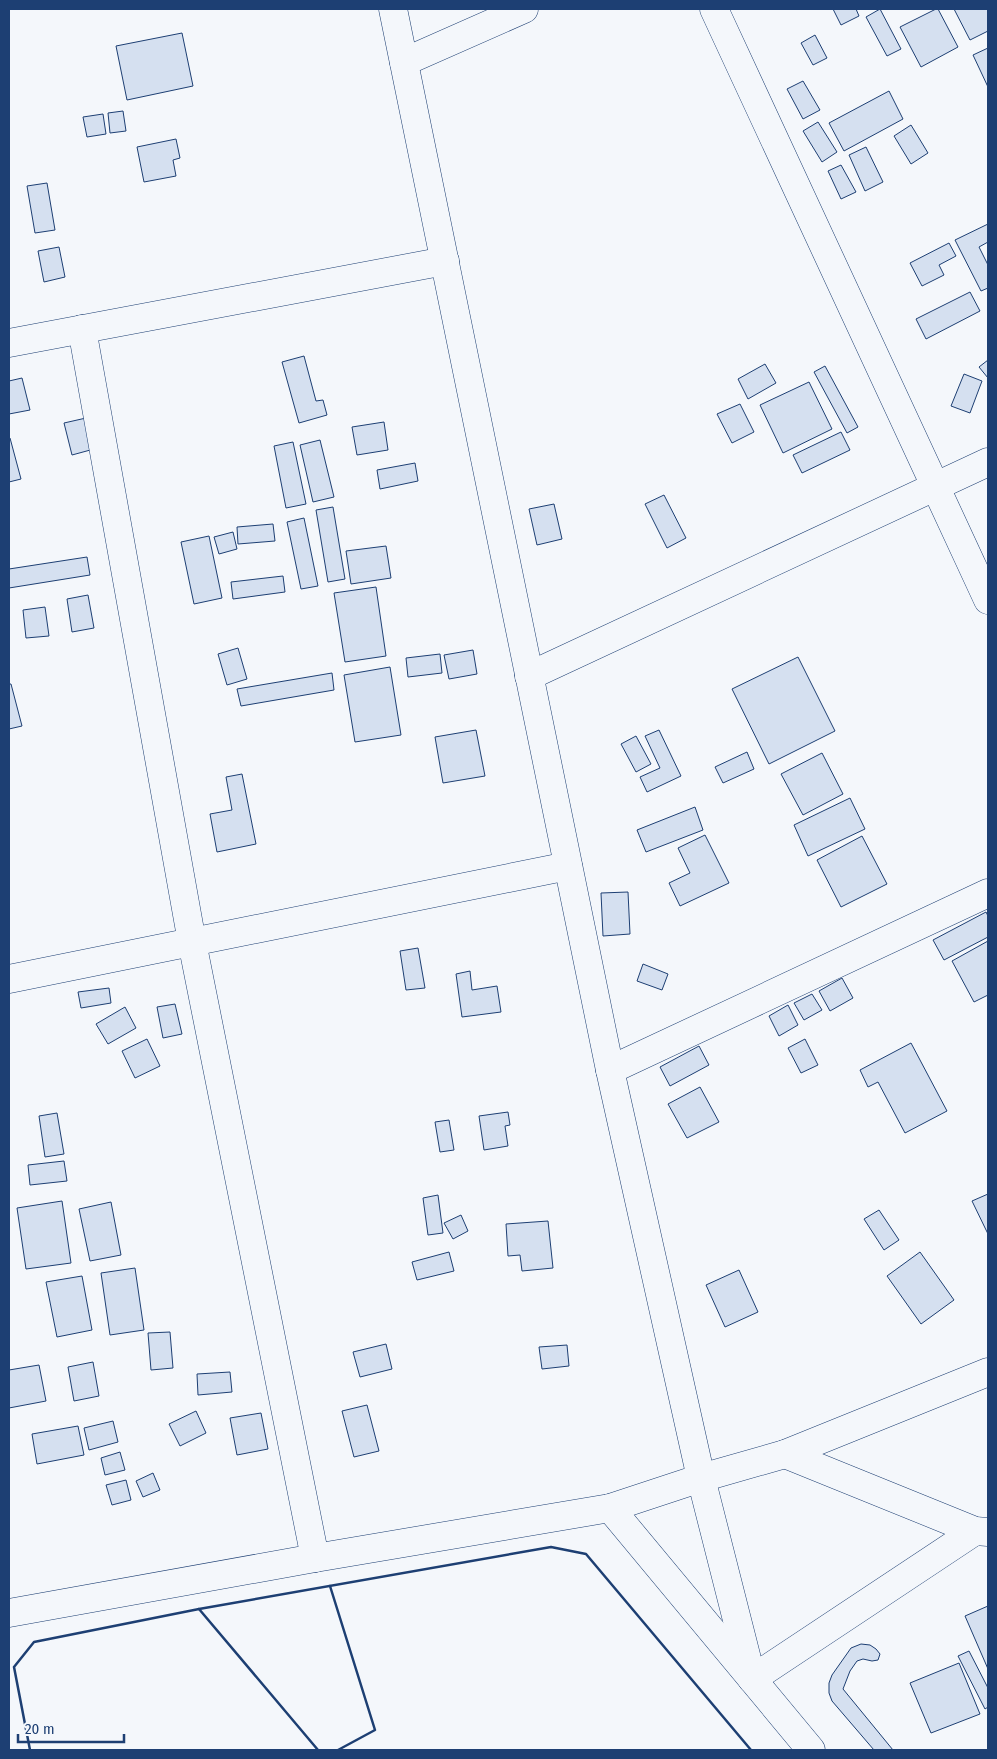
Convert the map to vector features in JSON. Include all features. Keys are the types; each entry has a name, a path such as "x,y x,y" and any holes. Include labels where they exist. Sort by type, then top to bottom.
{"street":[{"path":"393,9 610,1070 701,1478 752,1679"},
{"path":"404,62 524,9"},
{"path":"714,9 988,600"},
{"path":"9,343 445,261"},
{"path":"82,329 192,942 315,1558"},
{"path":"530,676 988,462"},
{"path":"9,978 568,866"},
{"path":"610,1070 988,893"},
{"path":"9,1613 315,1558 610,1508 701,1478 785,1454 988,1372"},
{"path":"785,1454 981,1532"},
{"path":"610,1508 811,1750"},
{"path":"752,1679 981,1532"}],"building":[{"path":"833,9 856,9 859,16 841,25"},
{"path":"880,9 901,49 887,56 866,17"},
{"path":"938,9 958,47 921,67 900,27"},
{"path":"954,9 988,9 988,31 970,40"},
{"path":"182,33 193,86 127,100 116,46"},
{"path":"815,35 827,58 813,65 801,43"},
{"path":"988,48 988,87 973,55"},
{"path":"803,81 820,110 803,119 787,89"},
{"path":"889,91 903,119 844,151 829,123"},
{"path":"123,111 126,131 110,133 108,113"},
{"path":"103,114 106,134 87,137 83,117"},
{"path":"818,122 837,152 822,162 803,131"},
{"path":"911,125 928,153 911,164 894,136"},
{"path":"176,139 180,158 173,160 176,176 144,182 137,147"},
{"path":"866,147 883,182 865,191 849,155"},
{"path":"841,165 856,192 841,199 828,171"},
{"path":"47,183 55,230 35,233 27,186"},
{"path":"988,224 988,242 979,247 988,265 988,288 981,291 955,240"},
{"path":"949,243 956,256 939,265 944,275 922,286 910,263"},
{"path":"59,247 65,277 44,282 38,251"},
{"path":"970,292 980,311 926,339 916,319"},
{"path":"304,356 316,401 323,400 327,415 299,423 282,362"},
{"path":"988,360 988,378 979,367"},
{"path":"765,364 776,383 748,399 738,379"},
{"path":"825,366 858,427 847,433 814,372"},
{"path":"964,374 982,381 970,413 951,406"},
{"path":"22,378 30,410 9,414 9,381"},
{"path":"809,382 832,429 783,453 760,405"},
{"path":"740,404 754,432 732,443 717,414"},
{"path":"86,418 94,449 72,455 64,423"},
{"path":"384,422 388,450 357,455 352,427"},
{"path":"841,432 850,450 802,473 793,455"},
{"path":"9,439 21,479 9,482"},
{"path":"320,440 334,497 313,502 300,445"},
{"path":"293,442 306,504 286,508 274,446"},
{"path":"415,463 418,481 380,489 377,470"},
{"path":"664,495 686,538 667,548 645,504"},
{"path":"554,504 562,539 537,545 529,509"},
{"path":"333,507 345,579 328,582 316,510"},
{"path":"304,518 318,586 301,589 287,522"},
{"path":"273,524 275,541 238,544 237,527"},
{"path":"233,532 237,549 219,554 214,537"},
{"path":"209,536 222,598 194,604 181,542"},
{"path":"386,546 391,578 351,584 346,551"},
{"path":"87,557 90,575 9,588 9,569"},
{"path":"283,576 285,592 233,599 231,582"},
{"path":"376,587 386,656 345,662 334,593"},
{"path":"88,595 94,628 72,632 67,599"},
{"path":"45,607 49,636 26,638 23,610"},
{"path":"238,648 247,679 227,685 218,654"},
{"path":"473,650 477,674 449,679 444,655"},
{"path":"440,654 442,673 408,677 406,658"},
{"path":"798,657 835,731 769,764 732,689"},
{"path":"390,667 401,735 355,742 344,675"},
{"path":"332,673 334,690 241,706 237,689"},
{"path":"9,684 11,684 22,726 9,729"},
{"path":"476,730 485,776 443,783 435,737"},
{"path":"659,730 681,776 647,792 640,777 660,768 645,736"},
{"path":"636,736 651,764 636,772 621,744"},
{"path":"747,752 754,769 723,783 715,767"},
{"path":"822,753 843,794 803,815 781,774"},
{"path":"242,774 256,844 217,852 210,814 232,810 226,777"},
{"path":"850,798 865,829 808,856 794,825"},
{"path":"695,807 703,830 646,852 637,830"},
{"path":"705,835 729,883 680,906 669,883 690,873 678,848"},
{"path":"862,836 887,884 841,907 817,860"},
{"path":"628,892 630,934 603,936 601,893"},
{"path":"986,912 988,916 988,937 944,960 933,940"},
{"path":"988,941 988,995 974,1002 952,961"},
{"path":"418,948 425,988 406,990 400,951"},
{"path":"643,964 668,974 662,990 637,981"},
{"path":"470,971 472,990 497,986 501,1012 462,1017 456,974"},
{"path":"842,978 853,998 830,1011 819,991"},
{"path":"109,988 111,1003 81,1008 78,992"},
{"path":"812,994 822,1010 804,1020 794,1003"},
{"path":"175,1004 182,1034 163,1038 157,1007"},
{"path":"788,1005 798,1025 779,1036 769,1016"},
{"path":"125,1007 136,1028 108,1044 96,1024"},
{"path":"147,1039 160,1066 135,1078 122,1051"},
{"path":"805,1039 818,1065 801,1073 788,1048"},
{"path":"911,1043 947,1111 905,1133 878,1082 868,1087 860,1070"},
{"path":"699,1046 709,1065 670,1086 660,1067"},
{"path":"700,1087 719,1122 687,1138 668,1104"},
{"path":"508,1112 510,1125 505,1126 508,1146 484,1150 479,1116"},
{"path":"57,1113 64,1154 45,1157 39,1116"},
{"path":"449,1120 454,1150 440,1152 435,1122"},
{"path":"64,1161 67,1181 30,1185 28,1165"},
{"path":"988,1194 988,1234 972,1201"},
{"path":"438,1195 443,1233 428,1235 423,1198"},
{"path":"62,1201 71,1263 26,1269 17,1208"},
{"path":"111,1202 121,1255 90,1261 79,1209"},
{"path":"879,1210 899,1240 884,1250 864,1219"},
{"path":"461,1215 468,1231 453,1239 444,1223"},
{"path":"548,1221 553,1268 522,1271 520,1255 508,1256 506,1224"},
{"path":"449,1252 454,1271 417,1280 412,1262"},
{"path":"920,1252 954,1300 921,1324 887,1276"},
{"path":"135,1268 144,1330 110,1335 101,1273"},
{"path":"739,1270 758,1312 725,1327 706,1285"},
{"path":"82,1276 92,1330 57,1337 46,1282"},
{"path":"170,1332 173,1368 151,1370 148,1333"},
{"path":"386,1344 392,1369 360,1377 353,1352"},
{"path":"567,1345 569,1366 542,1369 539,1347"},
{"path":"93,1362 99,1396 74,1401 68,1367"},
{"path":"39,1365 46,1401 9,1408 9,1370"},
{"path":"230,1372 232,1392 198,1395 197,1374"},
{"path":"367,1405 379,1451 354,1457 342,1411"},
{"path":"196,1411 206,1433 180,1446 169,1424"},
{"path":"261,1413 268,1449 237,1455 230,1418"},
{"path":"113,1421 118,1442 89,1450 84,1428"},
{"path":"78,1426 84,1455 37,1464 32,1434"},
{"path":"120,1452 125,1470 105,1475 101,1458"},
{"path":"153,1473 160,1490 143,1497 136,1481"},
{"path":"126,1480 131,1500 112,1505 106,1485"},
{"path":"988,1606 988,1669 965,1616"},
{"path":"861,1644 870,1645 876,1649 880,1654 878,1660 863,1659 857,1661 850,1671 843,1689 893,1750 874,1750 832,1701 829,1693 829,1683 832,1675 851,1648"},
{"path":"969,1651 988,1688 988,1707 985,1709 958,1656"},
{"path":"959,1663 980,1714 931,1733 910,1683"}],"wall":[{"path":"199,1609 551,1547 586,1554 751,1750"},
{"path":"330,1586 375,1730 338,1750"},
{"path":"30,1750 14,1667 34,1642 199,1609 318,1750"}]}
